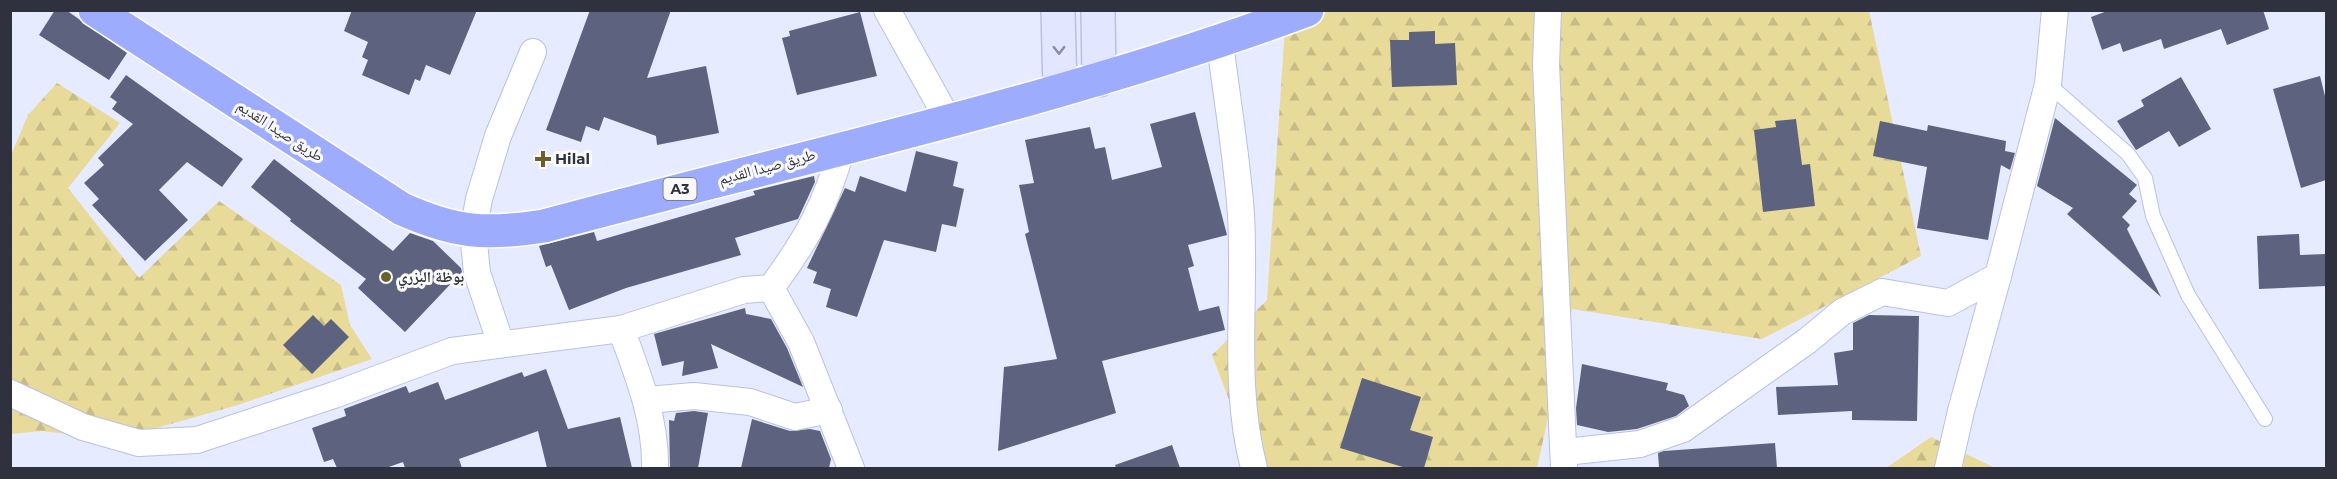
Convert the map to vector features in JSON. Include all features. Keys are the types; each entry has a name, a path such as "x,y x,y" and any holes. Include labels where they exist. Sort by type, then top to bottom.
{"highway":[{"name":"طريق صيدا القديم","path":"95,10 402,208 433,222 472,232 505,232 544,226 842,147 951,123 1059,90 1099,81 1220,43 1307,10"}],"street":[{"path":"887,10 951,123"},
{"path":"1058,10 1059,90"},
{"path":"1098,10 1099,81"},
{"path":"1548,10 1546,65 1564,460 1640,444 1683,429 1807,341 1842,312 1882,292 1948,303 1998,276"},
{"path":"1948,468 2048,84 2055,10"},
{"path":"1220,43 1241,214 1239,339 1246,439 1254,468"},
{"path":"501,345 477,273 472,232 479,199 498,136 533,52"},
{"path":"771,288 813,228 830,190 842,147"},
{"path":"10,393 83,427 139,443 197,440 334,395 452,351 621,329 744,290 771,288"},
{"path":"771,288 801,342 851,468"},
{"path":"621,329 647,400 656,441 656,468"},
{"path":"647,400 705,397 750,402 795,417 829,410"}],"lane":[{"path":"2048,84 2128,154 2145,178 2153,216 2188,295 2265,419"}],"green space":[{"path":"1286,11 1869,11 1921,256 1762,339 1572,309 1537,468 1255,468 1212,355 1267,300"},
{"path":"57,83 120,123 68,188 139,278 219,201 341,285 350,325 372,359 238,405 114,440 42,431 11,434 11,155 28,115"},
{"path":"1931,437 1995,468 1886,468"}],"building":[{"path":"55,10 66,10 127,53 109,80 39,35"},
{"path":"352,10 477,10 450,75 426,65 420,81 415,79 409,95 362,75 368,60 362,57 368,42 344,31"},
{"path":"590,10 671,10 647,78 706,66 719,133 657,145 656,136 604,117 599,131 586,126 581,142 546,130"},
{"path":"2110,10 2263,10 2269,29 2227,45 2221,29 2164,49 2161,39 2123,52 2120,43 2102,50 2091,17"},
{"path":"860,12 877,76 797,95 782,38 790,36 789,31"},
{"path":"1435,31 1435,44 1455,43 1457,85 1392,87 1390,40 1409,40 1409,32"},
{"path":"126,75 243,159 222,187 187,162 159,190 188,220 145,261 92,205 99,199 84,183 104,165 98,158 133,124 112,109 117,102 110,97"},
{"path":"2320,76 2326,100 2326,180 2301,188 2273,89"},
{"path":"2181,77 2211,129 2179,147 2169,131 2136,150 2117,121 2144,106 2141,100"},
{"path":"1195,112 1227,235 1188,245 1194,266 1188,268 1199,311 1219,306 1225,330 1102,361 1116,413 998,451 1004,367 1057,359 1025,234 1029,232 1019,185 1034,183 1025,140 1090,127 1095,149 1105,147 1112,180 1162,167 1150,124"},
{"path":"2055,118 2137,185 2129,194 2137,201 2122,217 2130,225 2127,229 2161,297 2067,214 2073,208 2037,186"},
{"path":"1796,119 1802,165 1810,164 1815,206 1763,212 1754,130 1776,127 1775,121"},
{"path":"1880,121 1927,131 1928,125 2006,141 2005,151 2015,153 2010,170 2001,165 1988,240 1917,228 1927,167 1873,156"},
{"path":"916,151 958,162 953,186 964,189 956,227 942,224 936,252 884,240 857,317 826,307 831,289 813,283 817,272 807,268 845,188 855,192 860,176 906,192"},
{"path":"274,159 393,251 410,233 433,241 461,268 462,272 405,332 358,288 366,279 290,221 291,219 251,187"},
{"path":"814,176 815,182 798,219 735,238 741,255 626,288 569,310 551,265 546,267 539,246 594,232 597,241 755,195 753,191"},
{"path":"2299,234 2300,255 2326,254 2326,286 2259,289 2257,236"},
{"path":"745,308 746,314 771,319 787,348 803,387 711,344 718,368 682,376 684,361 662,366 654,334"},
{"path":"313,315 324,326 331,319 349,337 312,374 283,345"},
{"path":"1869,315 1919,316 1917,421 1852,420 1852,411 1778,415 1776,387 1838,385 1834,353 1853,350 1853,323"},
{"path":"1582,364 1668,383 1666,390 1684,395 1689,406 1676,416 1637,429 1608,432 1577,425 1576,408"},
{"path":"546,369 568,429 620,417 632,468 547,468 538,431 459,459 462,468 405,468 403,462 386,468 337,468 333,459 324,462 312,428 346,416 344,409 406,386 409,393 438,382 445,400 522,372 524,377"},
{"path":"1362,378 1421,397 1410,430 1433,437 1424,468 1406,468 1340,448"},
{"path":"694,411 708,413 698,468 670,468 669,420 674,421 676,413"},
{"path":"752,419 790,431 810,429 820,431 831,459 829,468 741,468"},
{"path":"1775,443 1777,468 1659,468 1658,453 1664,451"},
{"path":"1172,445 1180,468 1116,468 1115,465"}],"place":[{"name":"Hilal","path":"543,159"},
{"name":"بوظة البزري","path":"386,277"}]}
